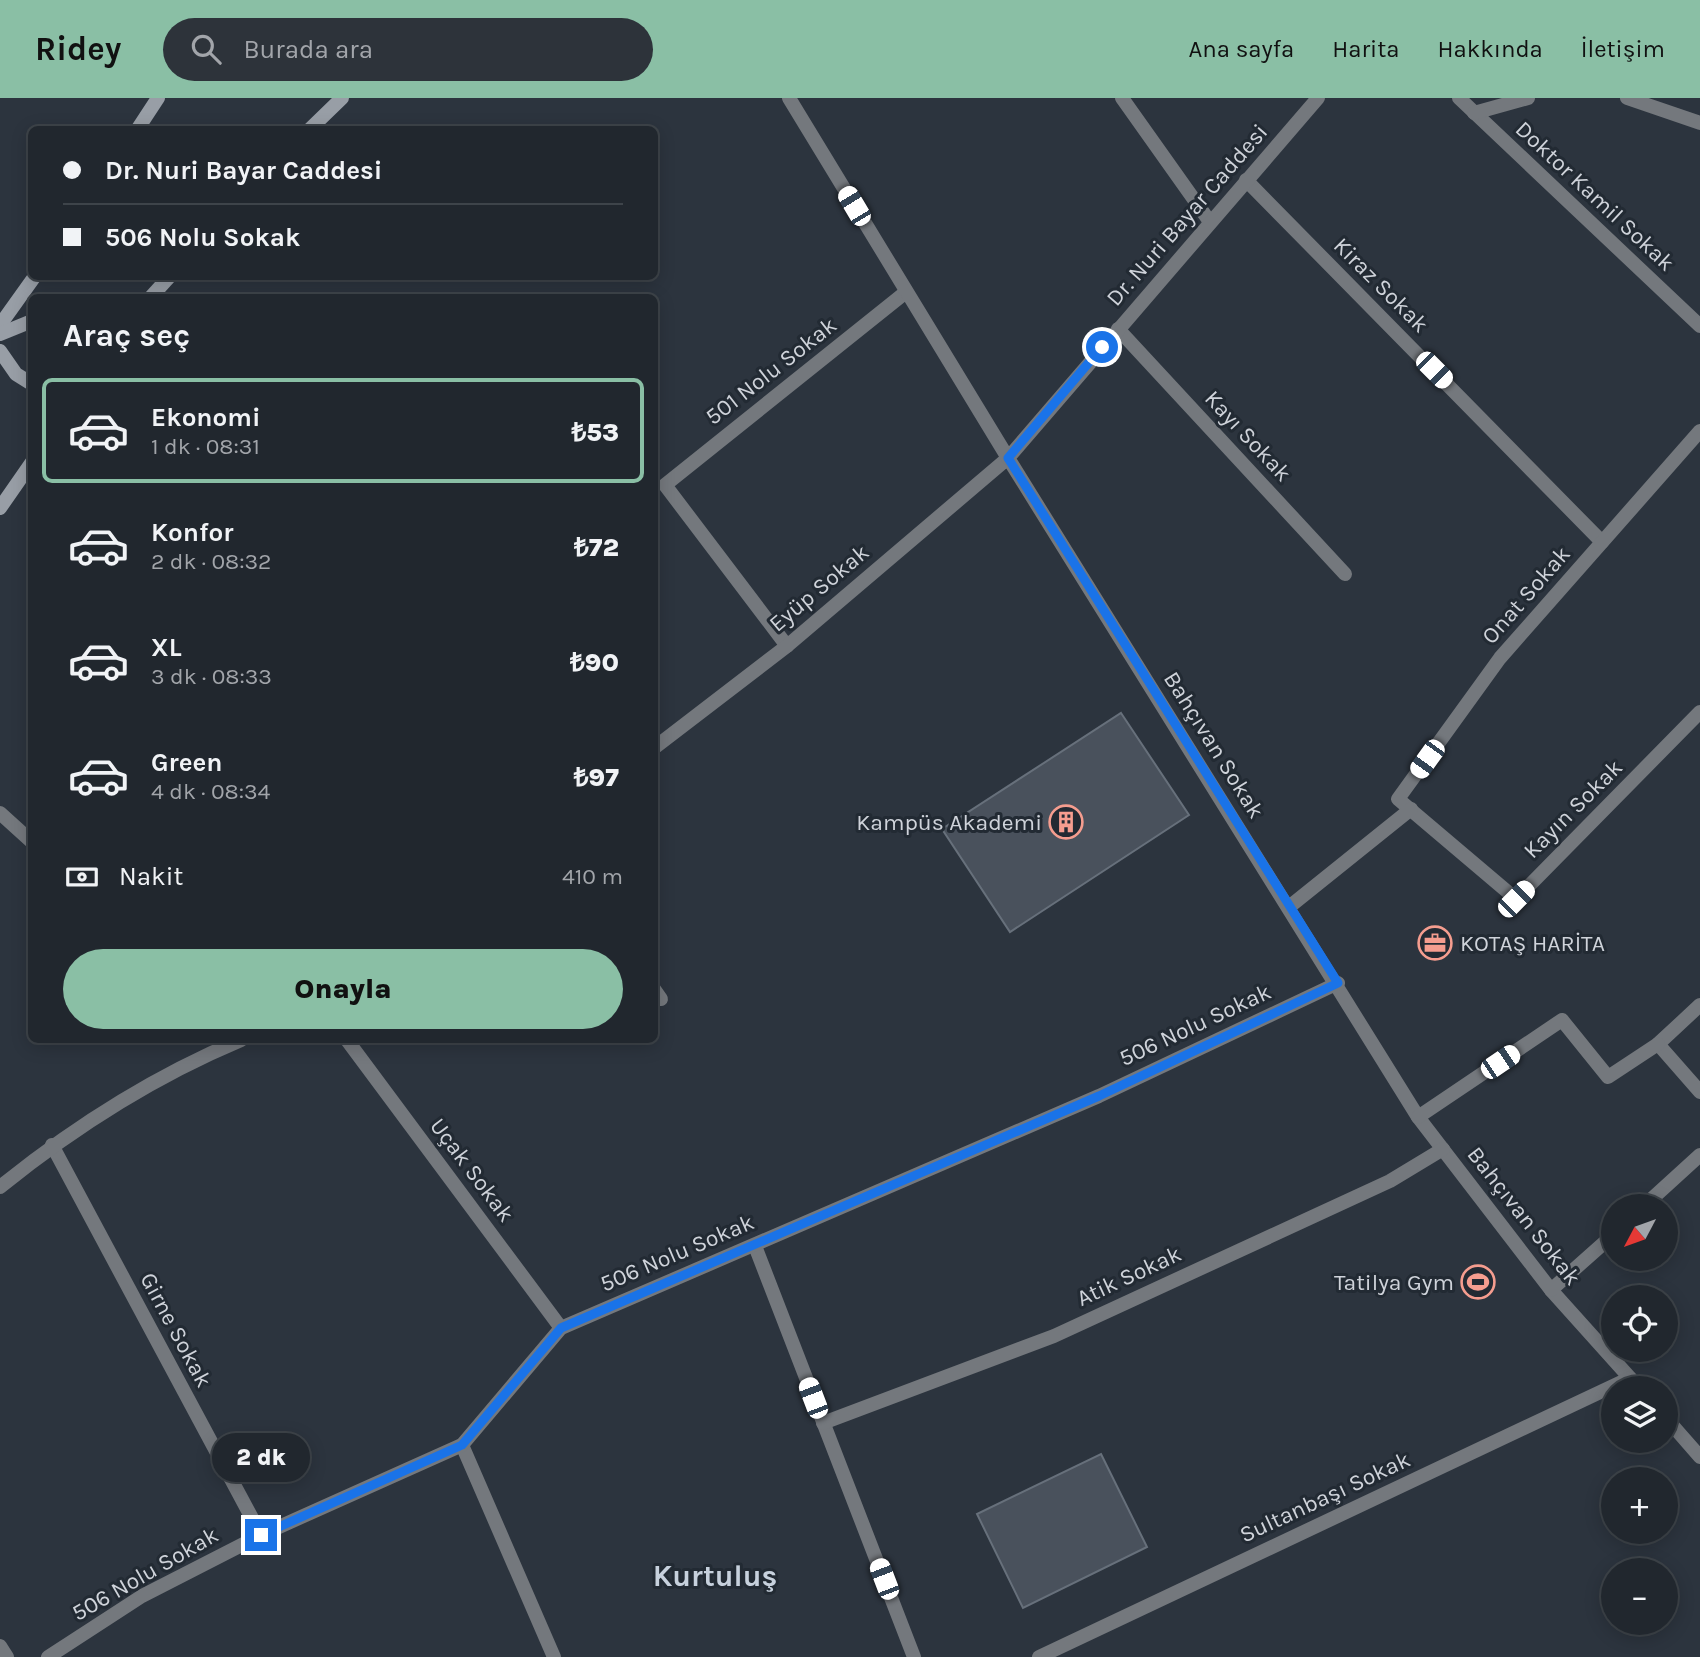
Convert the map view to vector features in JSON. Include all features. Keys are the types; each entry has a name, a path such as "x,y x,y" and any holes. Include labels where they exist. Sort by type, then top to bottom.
{"main road":[{"path":"140,126 158,98"},
{"path":"313,126 342,98"},
{"path":"0,325 32,280"},
{"path":"154,294 166,280"},
{"path":"0,334 28,323"},
{"path":"0,351 16,374 28,382"},
{"path":"0,508 28,468"}],"street":[{"name":"Bahçıvan Sokak","path":"789,98 1008,458 1338,983 1418,1117 1551,1290 1628,1376"},
{"path":"1122,98 1210,222"},
{"name":"Dr. Nuri Bayar Caddesi","path":"1008,458 1318,98"},
{"name":"Doktor Kamil Sokak","path":"1459,98 1700,326"},
{"path":"1474,113 1528,98"},
{"path":"1626,98 1700,123"},
{"name":"Kiraz Sokak","path":"1246,180 1602,541"},
{"name":"501 Nolu Sokak","path":"787,646 664,485 906,292"},
{"name":"Kayı Sokak","path":"1118,329 1345,574"},
{"name":"Onat Sokak","path":"1398,799 1500,658 1700,431"},
{"name":"Eyüp Sokak","path":"658,745 787,646 1008,458"},
{"name":"Kayın Sokak","path":"1398,799 1516,899 1700,712"},
{"path":"1289,907 1411,810"},
{"path":"0,813 28,838"},
{"name":"506 Nolu Sokak","path":"48,1657 142,1596 261,1535 462,1445 561,1328 1099,1096 1338,983"},
{"path":"1418,1117 1562,1020 1608,1077 1657,1044 1700,1005"},
{"path":"0,1187 52,1145 186,1063 228,1043"},
{"name":"Uçak Sokak","path":"349,1043 561,1328"},
{"path":"1657,1044 1700,1092"},
{"name":"Girne Sokak","path":"52,1145 261,1535"},
{"name":"Atik Sokak","path":"823,1423 1054,1336 1390,1181 1443,1149"},
{"path":"1657,1194 1700,1155"},
{"path":"755,1246 914,1657"},
{"path":"1551,1290 1601,1246"},
{"name":"Sultanbaşı Sokak","path":"1039,1657 1601,1398"},
{"path":"1678,1432 1700,1457"},
{"path":"462,1445 554,1657"},
{"path":"0,1646 7,1657"}],"building":[{"name":"Kampüs Akademi","path":"1121,713 1189,815 1010,932 942,829"},
{"path":"1101,1454 1147,1547 1023,1608 977,1514"}],"place":[{"name":"Kampüs Akademi","path":"1066,822"},
{"name":"KOTAŞ HARİTA","path":"1435,943"},
{"name":"Tatilya Gym","path":"1478,1282"}],"district":[{"name":"Kurtuluş","path":"715,1576"}],"route":[{"path":"261,1535 462,1445 561,1328 639,1292 755,1246 1099,1096 1338,983 1008,458 1102,347"}]}
